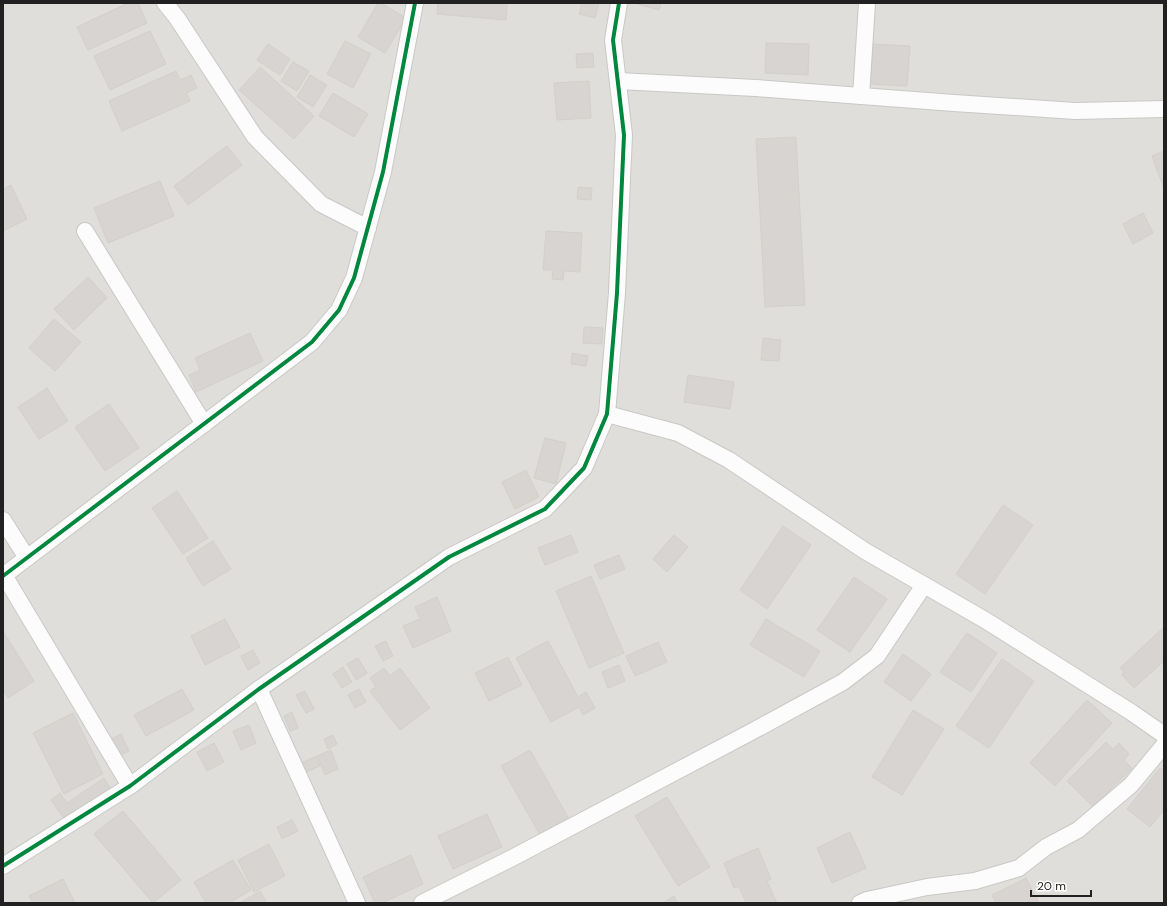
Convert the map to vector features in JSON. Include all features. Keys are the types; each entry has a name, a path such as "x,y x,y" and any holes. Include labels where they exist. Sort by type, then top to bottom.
{"street":[{"path":"165,3 255,137 321,204 368,228"},
{"path":"130,786 3,576 312,342 339,310 354,278 383,172 415,3"},
{"path":"3,866 130,786 259,689 449,557 545,509 584,468 607,414 617,293 624,135 613,40 619,3"},
{"path":"861,96 867,3"},
{"path":"618,81 756,88 1075,111 1164,109"},
{"path":"85,231 204,424"},
{"path":"607,414 678,433 729,460 866,551 985,620 1131,712 1164,735"},
{"path":"3,520 27,558"},
{"path":"422,903 512,858 843,682 877,656 924,585"},
{"path":"259,689 357,903"},
{"path":"860,903 867,900 927,887 975,881 1019,868 1046,847 1078,830 1084,825 1131,785 1164,745"}],"shaded area":[{"path":"3,3 1164,3 1164,903 3,903"}],"building":[{"path":"128,3 138,3 147,23 88,50 77,27"},
{"path":"378,3 381,3 406,18 385,53 358,37"},
{"path":"438,3 507,3 506,20 437,14"},
{"path":"582,3 599,3 595,18 579,14"},
{"path":"661,3 659,10 637,4"},
{"path":"150,31 166,64 110,90 94,56"},
{"path":"345,41 371,54 353,88 327,74"},
{"path":"766,43 809,44 808,75 765,73"},
{"path":"268,44 290,59 280,75 257,60"},
{"path":"873,44 910,46 907,86 870,84"},
{"path":"593,53 594,67 577,68 576,54"},
{"path":"293,62 309,71 297,91 281,81"},
{"path":"260,67 314,116 294,139 239,90"},
{"path":"176,71 180,80 191,75 197,88 186,93 190,101 122,131 109,101"},
{"path":"310,75 327,85 313,107 297,97"},
{"path":"589,81 591,118 557,120 554,83"},
{"path":"333,93 368,114 354,137 319,116"},
{"path":"796,137 805,305 765,307 756,139"},
{"path":"227,146 242,165 188,205 174,186"},
{"path":"1164,151 1164,189 1152,156"},
{"path":"160,181 174,216 108,243 94,208"},
{"path":"11,185 27,219 3,231 3,189"},
{"path":"578,187 592,188 591,200 577,199"},
{"path":"1143,213 1153,233 1133,244 1123,224"},
{"path":"546,231 582,233 580,272 564,271 563,280 552,279 553,270 543,270"},
{"path":"88,277 107,298 74,330 54,309"},
{"path":"54,319 81,342 55,371 29,348"},
{"path":"584,327 603,328 602,344 583,343"},
{"path":"250,333 263,361 196,392 189,375 200,370 195,358"},
{"path":"763,338 781,340 779,361 761,360"},
{"path":"572,353 588,356 586,366 571,364"},
{"path":"688,375 734,382 730,409 684,402"},
{"path":"47,388 68,421 39,439 18,407"},
{"path":"109,404 139,448 105,471 75,427"},
{"path":"545,438 566,443 556,484 534,478"},
{"path":"526,470 539,497 515,509 502,482"},
{"path":"177,491 208,538 183,554 152,508"},
{"path":"1003,505 1033,525 985,594 956,574"},
{"path":"783,526 811,545 767,609 740,590"},
{"path":"571,535 578,552 545,565 538,548"},
{"path":"674,535 688,547 667,572 653,559"},
{"path":"213,541 231,569 203,586 186,558"},
{"path":"619,555 625,569 600,579 594,565"},
{"path":"591,576 624,653 589,668 556,591"},
{"path":"854,577 887,599 850,652 817,630"},
{"path":"437,597 451,631 413,648 403,626 420,619 415,607"},
{"path":"225,619 240,647 205,665 191,636"},
{"path":"766,619 820,651 804,677 750,645"},
{"path":"1164,627 1164,661 1134,688 1122,675 1124,672 1120,668"},
{"path":"3,631 34,681 8,698 3,690"},
{"path":"967,633 997,653 971,692 940,672"},
{"path":"386,641 393,656 383,661 375,646"},
{"path":"548,641 578,697 586,692 595,708 583,715 579,707 551,722 516,658"},
{"path":"658,642 667,662 635,676 626,656"},
{"path":"253,650 260,663 248,670 241,656"},
{"path":"903,654 931,674 911,701 884,682"},
{"path":"508,657 522,685 489,701 475,673"},
{"path":"358,658 367,673 356,680 347,664"},
{"path":"1002,659 1034,681 989,748 956,726"},
{"path":"619,665 625,681 608,688 602,672"},
{"path":"343,667 352,682 342,688 333,674"},
{"path":"384,668 390,676 400,668 430,708 400,730 370,691 376,687 370,678"},
{"path":"182,689 194,710 146,736 134,715"},
{"path":"359,689 366,702 355,708 348,695"},
{"path":"305,691 314,709 306,713 296,695"},
{"path":"1087,700 1112,723 1055,786 1030,763"},
{"path":"913,710 944,729 902,795 872,777"},
{"path":"292,712 298,728 290,731 284,716"},
{"path":"73,713 103,774 64,794 33,733"},
{"path":"249,725 256,743 241,750 233,731"},
{"path":"121,734 129,751 115,757 108,741"},
{"path":"333,735 337,744 328,749 324,739"},
{"path":"1106,742 1113,749 1119,743 1129,754 1124,760 1132,768 1093,807 1067,781"},
{"path":"214,743 224,762 207,771 197,752"},
{"path":"331,750 338,769 325,775 317,756"},
{"path":"530,750 569,819 540,835 501,766"},
{"path":"316,756 320,766 306,772 302,763"},
{"path":"1160,768 1164,771 1164,810 1150,827 1127,809"},
{"path":"104,778 111,789 65,820 51,800 60,793 67,803"},
{"path":"667,797 710,867 678,886 635,816"},
{"path":"123,811 181,880 153,903 94,834"},
{"path":"487,814 502,847 453,869 438,836"},
{"path":"292,820 298,831 282,839 277,827"},
{"path":"850,832 866,868 832,883 817,848"},
{"path":"269,844 285,876 254,892 238,860"},
{"path":"758,848 771,879 767,881 777,903 746,903 739,886 734,888 724,863"},
{"path":"411,855 423,884 382,903 375,903 363,877"},
{"path":"233,860 251,890 229,903 206,903 194,882"},
{"path":"1026,878 1039,903 996,903 992,895"},
{"path":"63,879 75,903 33,903 29,896"},
{"path":"260,891 267,903 240,903"},
{"path":"674,896 678,903 663,903"}],"cycle path":[{"path":"3,576 312,342 339,310 354,278 383,172 415,3"},
{"path":"3,866 130,786 259,689 449,557 545,509 584,468 607,414 617,293 624,135 613,40 619,3"}]}
